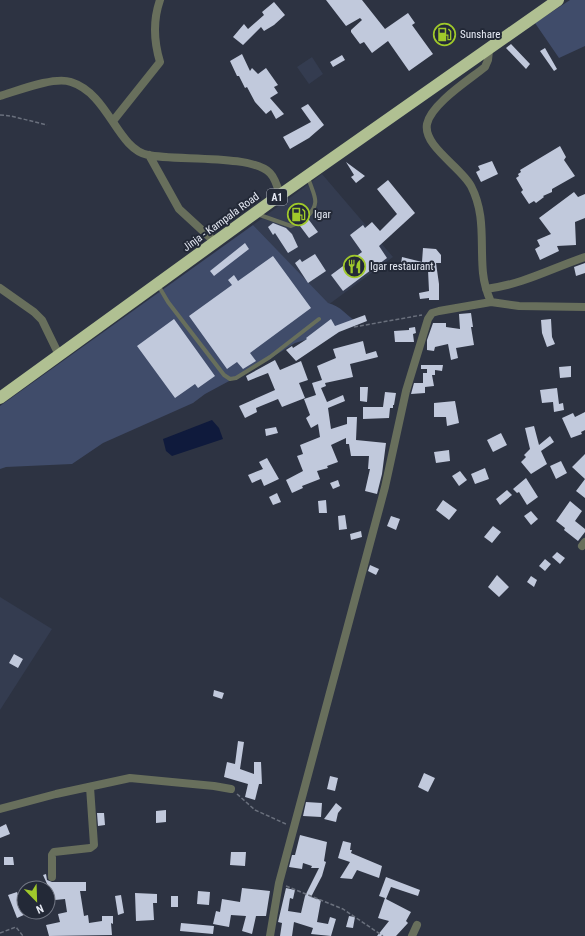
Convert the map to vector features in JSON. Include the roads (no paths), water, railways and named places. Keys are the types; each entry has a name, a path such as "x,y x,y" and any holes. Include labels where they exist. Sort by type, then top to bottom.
{"highway":[{"name":"Jinja - Kampala Road","path":"0,398 216,243 280,195 308,177 558,0"}],"street":[{"path":"113,120 160,62 156,44 155,21 160,0"},
{"path":"489,50 488,60 485,67 440,103 431,114 427,123 427,131 429,138 439,151 463,174 475,195 482,220 483,272 486,289 491,302"},
{"path":"0,96 52,82 70,81 93,94 113,120 127,142 137,152 148,155 218,160 264,168 272,174 280,195"},
{"path":"148,155 179,209 216,243"},
{"path":"486,289 509,286 522,282 585,257"},
{"path":"0,288 34,312 42,320 59,355"},
{"path":"270,936 279,883 385,487 406,391 428,319 432,313 491,302 519,306 585,307"},
{"path":"0,809 56,794 130,778 173,784 208,785 231,789"},
{"path":"52,877 52,855 54,852 90,848 94,845 90,787"},
{"path":"412,936 417,925"}],"lane":[{"path":"307,217 315,208 316,204 308,177"},
{"path":"256,213 291,226 298,223"},
{"path":"158,285 168,302 224,375 230,379 236,378 270,357 319,319"}],"place":[{"name":"Sunshare","path":"445,34"},
{"name":"Igar","path":"299,214"},
{"name":"Igar restaurant","path":"354,266"}]}
